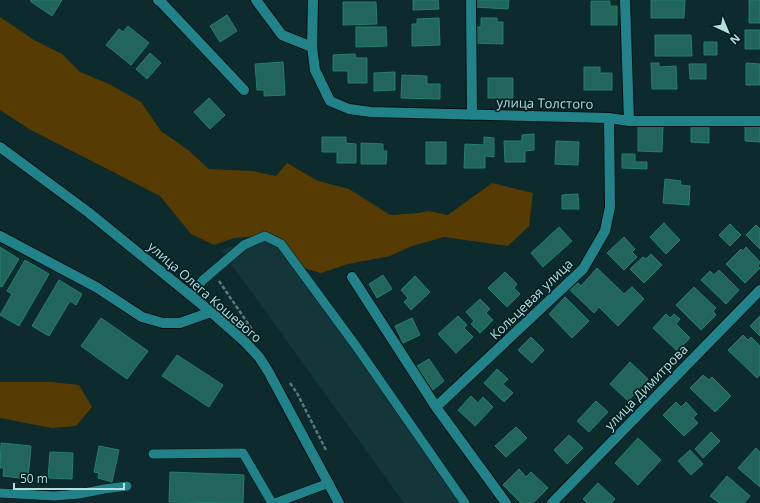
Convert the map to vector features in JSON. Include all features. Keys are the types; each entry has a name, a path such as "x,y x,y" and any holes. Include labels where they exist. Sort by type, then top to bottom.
{"street":[{"path":"158,0 198,39 244,90"},
{"path":"256,0 282,36 312,47 313,0"},
{"path":"471,0 472,115"},
{"path":"625,0 629,121"},
{"name":"улица Толстого","path":"312,47 315,70 330,101 349,108 371,112 609,118 629,121 760,121"},
{"name":"Кольцевая улица","path":"436,407 583,270 605,231 610,207 609,118"},
{"name":"улица Олега Кошевого","path":"0,148 88,212 212,312 245,342 259,357 268,370 339,503"},
{"path":"0,236 96,287 142,317 163,323 180,323 212,312"},
{"path":"352,277 436,407 506,503"},
{"name":"улица Димитрова","path":"552,503 760,290"}],"lane":[{"path":"190,295 203,280 244,245 265,236 281,244 356,346 465,503"},
{"path":"153,454 243,453 272,503"},
{"path":"276,503 328,483"},
{"path":"0,493 54,496 78,494 127,486"}],"shaded area":[{"path":"0,17 34,40 62,54 80,72 109,84 141,102 161,131 188,150 209,169 252,171 276,176 287,163 318,181 349,189 390,215 428,211 448,215 492,183 533,193 529,226 508,246 444,237 412,246 390,256 348,264 321,273 293,265 273,235 234,238 214,245 191,234 160,196 29,129 0,110"},
{"path":"273,235 293,265 467,503 404,503 221,250"},
{"path":"0,382 51,382 79,385 92,407 76,426 52,428 0,418"}],"building":[{"path":"62,0 52,16 30,1"},
{"path":"413,0 438,0 439,9 413,10"},
{"path":"475,0 509,0 508,9 474,7"},
{"path":"651,0 685,0 684,18 651,18"},
{"path":"749,0 760,0 760,23 749,23"},
{"path":"591,1 610,1 610,6 617,6 617,25 591,25"},
{"path":"343,2 376,2 377,24 343,25"},
{"path":"227,15 237,31 220,42 210,26"},
{"path":"439,18 440,45 412,46 412,24 417,24 417,19"},
{"path":"481,18 497,18 497,22 503,22 503,44 474,43 474,27 481,27"},
{"path":"128,26 149,43 131,65 106,45 119,29 123,32"},
{"path":"356,27 386,27 387,46 356,47"},
{"path":"745,30 760,30 760,49 745,49"},
{"path":"655,35 691,35 692,56 655,56"},
{"path":"704,42 717,42 717,55 704,55"},
{"path":"150,53 161,63 147,79 136,69"},
{"path":"355,54 356,58 367,58 367,83 348,83 348,71 333,71 333,55"},
{"path":"283,62 285,95 264,96 264,90 257,90 255,64"},
{"path":"651,63 659,63 659,67 676,66 677,89 652,89"},
{"path":"746,63 760,64 760,85 746,85"},
{"path":"689,64 706,64 706,79 690,79"},
{"path":"584,67 600,67 600,73 612,73 612,90 584,90"},
{"path":"395,72 395,90 374,91 374,73"},
{"path":"402,75 427,76 427,84 440,84 440,99 401,98"},
{"path":"488,78 513,78 513,98 488,98"},
{"path":"209,98 225,115 210,129 194,112"},
{"path":"745,123 760,124 760,142 745,141"},
{"path":"638,124 663,125 662,152 638,151"},
{"path":"691,124 709,124 709,143 691,142"},
{"path":"534,134 534,150 525,151 525,162 505,162 504,141 522,141 522,135"},
{"path":"322,137 346,137 346,143 356,144 356,163 337,163 337,152 322,152"},
{"path":"484,137 494,138 494,157 485,156 485,168 464,168 465,144 484,145"},
{"path":"556,141 579,142 578,165 555,164"},
{"path":"426,142 446,142 446,164 426,164"},
{"path":"361,143 383,144 383,151 387,151 386,164 361,164"},
{"path":"622,154 635,154 635,162 647,162 647,169 622,168"},
{"path":"665,179 681,181 680,185 690,186 689,205 663,203"},
{"path":"578,194 579,209 562,209 562,195"},
{"path":"664,223 680,240 666,254 650,237"},
{"path":"730,224 741,235 730,246 719,235"},
{"path":"756,225 760,229 760,249 746,235"},
{"path":"559,227 572,241 543,267 531,253"},
{"path":"624,237 635,249 632,252 637,257 624,270 607,253"},
{"path":"0,247 19,259 2,287 0,286"},
{"path":"746,247 760,262 758,266 760,268 745,283 726,264 741,249 743,251"},
{"path":"651,254 662,265 644,283 630,269 643,257 646,259"},
{"path":"25,260 49,274 19,326 0,315 12,294 7,291"},
{"path":"597,268 624,294 632,287 644,299 618,326 599,307 594,313 569,289 576,281 581,286"},
{"path":"719,270 739,290 726,304 701,280 710,271 714,275"},
{"path":"505,272 517,284 514,288 520,294 507,307 488,288"},
{"path":"383,275 392,289 377,298 369,284"},
{"path":"415,276 430,292 411,310 404,302 408,298 401,290"},
{"path":"59,280 82,294 76,305 70,301 49,336 32,326"},
{"path":"694,287 716,308 713,311 716,315 701,330 676,305"},
{"path":"565,297 589,321 572,338 549,314"},
{"path":"480,299 490,309 486,313 493,320 480,333 471,324 474,321 466,312"},
{"path":"666,314 670,318 674,314 680,319 676,324 690,338 677,351 653,328"},
{"path":"458,316 467,325 464,328 473,337 456,353 438,334"},
{"path":"760,316 760,336 750,326"},
{"path":"101,318 148,351 127,379 81,346"},
{"path":"412,318 420,335 403,343 395,326"},
{"path":"743,335 748,340 751,337 760,346 760,375 757,378 728,350"},
{"path":"531,337 544,350 532,363 518,350"},
{"path":"177,355 223,385 209,407 162,376"},
{"path":"429,359 444,381 433,390 417,366"},
{"path":"630,362 648,379 628,401 610,384"},
{"path":"497,369 508,379 503,384 513,393 504,402 484,383"},
{"path":"703,375 709,380 712,377 731,396 715,412 690,388"},
{"path":"471,396 478,403 483,397 493,407 475,426 458,410"},
{"path":"596,401 608,412 589,432 577,421"},
{"path":"676,402 681,407 686,402 697,414 693,418 698,423 684,436 663,415"},
{"path":"516,427 527,438 506,457 495,446"},
{"path":"711,432 720,441 703,458 695,449"},
{"path":"569,435 583,448 567,464 554,450"},
{"path":"638,438 661,460 638,485 615,463"},
{"path":"1,443 31,446 28,479 3,476 4,468 0,468"},
{"path":"99,446 119,450 112,482 98,478 99,473 94,472"},
{"path":"756,448 760,452 760,487 738,468"},
{"path":"690,450 703,464 691,475 678,461"},
{"path":"50,452 73,453 72,479 48,478"},
{"path":"519,469 526,477 531,472 548,488 533,503 521,503 503,485"},
{"path":"170,472 244,475 243,503 169,502"},
{"path":"727,476 750,496 744,503 719,503 710,496"},
{"path":"598,483 615,499 611,503 587,503 583,499"}]}
